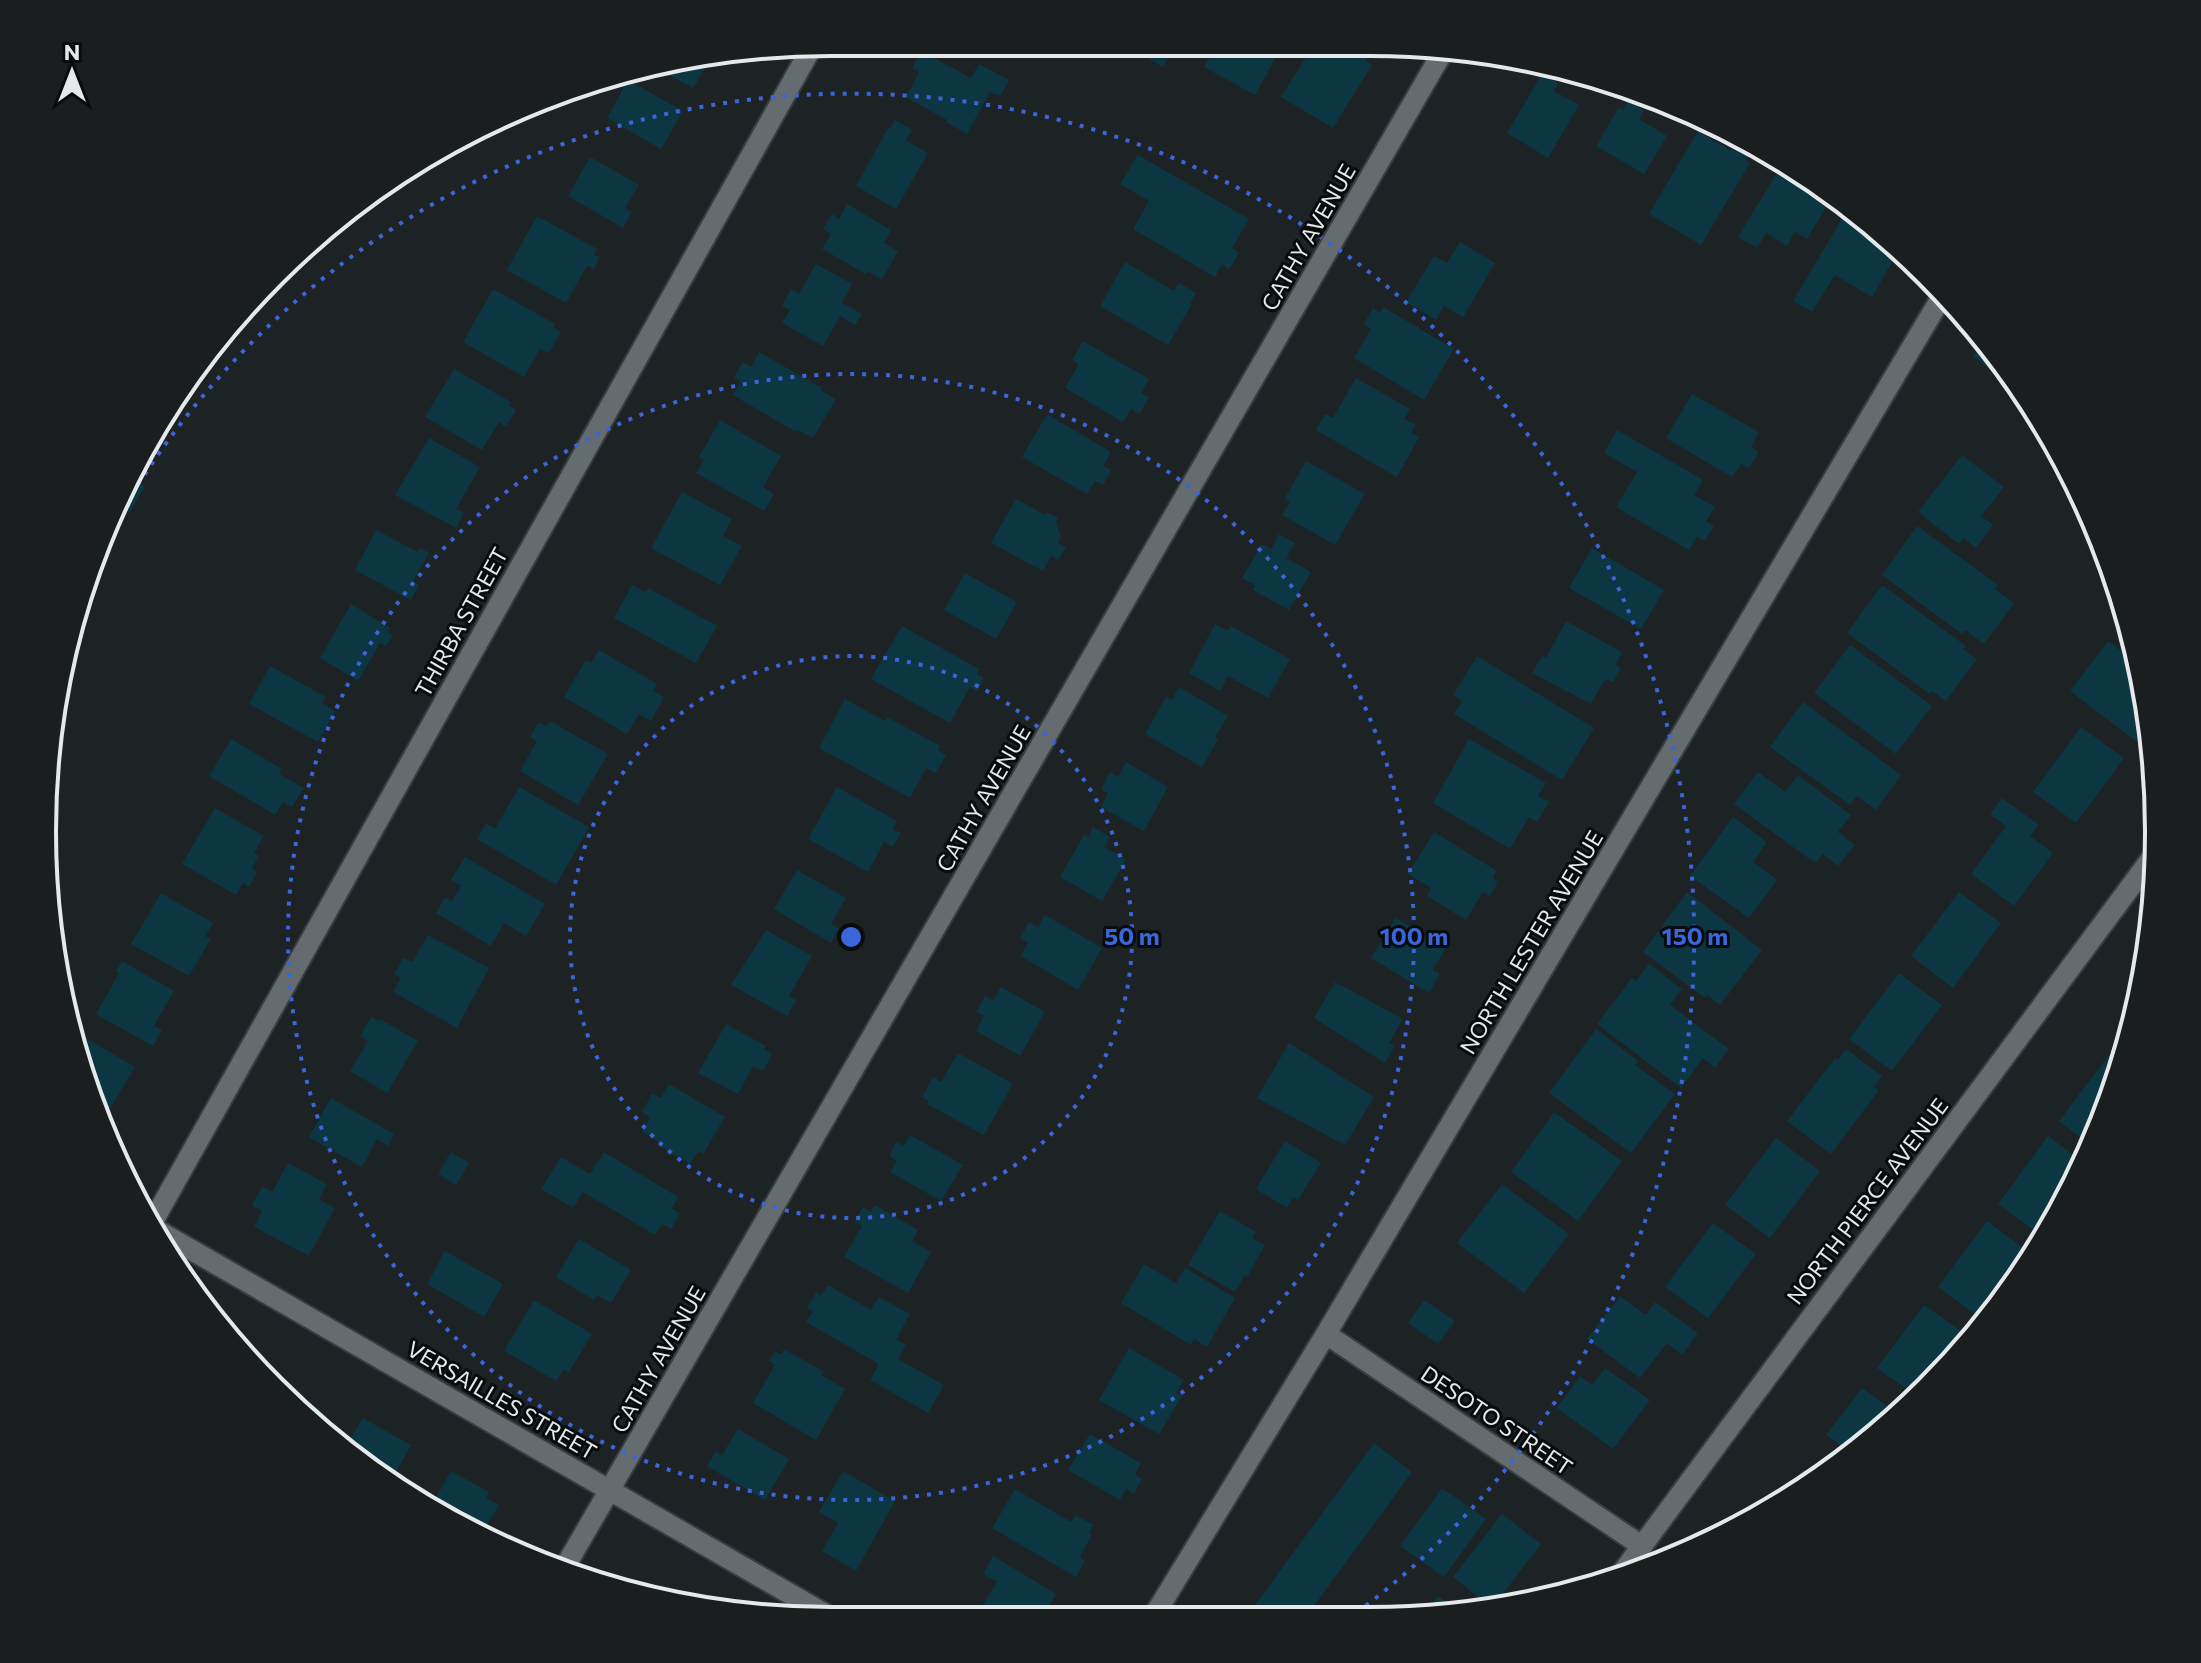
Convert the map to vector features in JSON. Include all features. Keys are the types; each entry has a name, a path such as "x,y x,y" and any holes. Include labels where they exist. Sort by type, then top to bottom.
{"street":[{"name":"THIRBA STREET","path":"157,1214 806,57"},
{"name":"CATHY AVENUE","path":"569,1561 1438,60"},
{"name":"NORTH LESTER AVENUE","path":"1159,1607 1326,1334 1938,304"},
{"name":"NORTH PIERCE AVENUE","path":"1630,1562 2144,869"},
{"name":"VERSAILLES STREET","path":"173,1239 811,1606"},
{"name":"DESOTO STREET","path":"1326,1334 1642,1546"}],"building":[{"path":"918,56 930,56 971,78 979,64 1009,80 1000,96 990,92 967,134 906,97 919,72 912,68"},
{"path":"1144,56 1169,56 1163,67"},
{"path":"1210,56 1277,56 1255,95 1204,67"},
{"path":"1307,56 1369,56 1366,61 1372,65 1333,128 1281,97"},
{"path":"706,67 693,88 667,74"},
{"path":"1541,76 1558,83 1554,91 1579,105 1548,158 1507,133"},
{"path":"631,82 683,111 661,149 607,118 626,84"},
{"path":"1628,101 1644,110 1639,119 1667,136 1644,174 1596,146 1619,107 1623,110"},
{"path":"895,120 912,130 906,140 928,153 896,209 856,186"},
{"path":"1698,131 1731,151 1733,147 1748,155 1746,160 1750,163 1701,245 1649,214"},
{"path":"1138,155 1249,219 1232,248 1239,253 1229,269 1222,264 1215,277 1133,229 1149,201 1120,184"},
{"path":"590,157 639,185 625,208 632,212 623,228 568,196"},
{"path":"1777,173 1827,206 1807,239 1795,231 1787,246 1766,233 1757,248 1738,237"},
{"path":"847,204 891,230 884,243 898,251 882,279 868,271 866,274 822,249 831,234 823,229 832,214 839,219"},
{"path":"537,216 597,249 594,255 600,257 594,269 587,266 566,303 507,270"},
{"path":"1843,217 1893,260 1872,297 1835,275 1812,312 1793,301"},
{"path":"1460,242 1495,263 1463,317 1444,306 1436,320 1406,302 1434,256 1447,263"},
{"path":"1125,262 1174,291 1179,283 1196,293 1168,345 1100,306"},
{"path":"816,264 852,284 842,303 862,314 855,325 840,316 823,346 782,323 790,310 782,306 791,289 799,294"},
{"path":"493,289 555,324 553,327 561,332 549,353 540,349 524,377 463,342"},
{"path":"1383,307 1454,349 1424,400 1354,358 1371,329 1364,324 1373,308 1380,313"},
{"path":"1083,341 1149,379 1141,393 1149,397 1140,414 1131,409 1123,422 1065,388 1079,364 1072,360"},
{"path":"1978,350 1993,371 1973,356"},
{"path":"759,352 836,399 813,438 796,432 733,395 741,382 734,377 743,362 751,367"},
{"path":"454,369 511,402 509,405 516,410 506,427 499,422 482,450 425,417"},
{"path":"1356,378 1410,409 1404,419 1416,425 1411,433 1419,437 1397,477 1316,430 1325,414 1333,418"},
{"path":"1692,394 1759,432 1751,447 1759,452 1749,468 1741,464 1732,477 1666,438"},
{"path":"1047,414 1111,452 1103,466 1111,470 1103,485 1095,481 1087,494 1022,457"},
{"path":"720,420 781,456 763,487 774,494 764,511 696,473 704,460 699,457"},
{"path":"1617,430 1703,480 1694,495 1715,507 1706,521 1714,526 1705,541 1697,536 1689,550 1616,507 1637,472 1604,453"},
{"path":"429,438 480,467 456,509 464,513 456,528 395,495"},
{"path":"1962,455 2004,487 1981,516 1993,525 1976,548 1963,538 1959,544 1918,512"},
{"path":"1306,461 1365,494 1335,545 1282,515 1290,502 1285,498"},
{"path":"139,483 145,487 130,512 126,510"},
{"path":"682,492 732,519 723,536 742,546 720,585 651,548"},
{"path":"1016,499 1045,515 1047,512 1058,518 1056,522 1061,538 1058,543 1066,547 1058,560 1051,556 1043,571 991,543"},
{"path":"1917,526 1998,585 1995,589 2014,603 1984,644 1965,630 1962,634 1882,575"},
{"path":"376,530 418,552 420,548 429,553 413,581 419,585 411,600 355,570"},
{"path":"1279,534 1295,543 1286,558 1311,572 1289,610 1253,590 1255,585 1242,578 1262,544 1271,549"},
{"path":"1592,548 1664,590 1641,629 1569,588"},
{"path":"965,573 1017,602 996,639 944,610"},
{"path":"632,585 645,592 648,588 717,626 696,663 614,618"},
{"path":"1882,585 1966,646 1963,649 1977,659 1946,701 1932,691 1930,694 1847,633"},
{"path":"351,604 390,628 388,633 393,635 386,646 380,643 358,681 320,658"},
{"path":"1566,621 1622,652 1615,665 1621,668 1613,682 1605,679 1591,704 1532,673 1542,656 1546,658"},
{"path":"1215,624 1228,631 1231,626 1290,659 1268,698 1228,676 1220,691 1189,673"},
{"path":"902,626 979,669 977,674 984,678 977,691 970,687 950,723 871,679"},
{"path":"2108,641 2124,653 2138,730 2136,741 2070,691"},
{"path":"1850,645 1932,706 1896,754 1814,693"},
{"path":"599,650 657,684 653,691 664,697 651,721 639,714 627,734 564,697 586,660 591,663"},
{"path":"1477,656 1594,728 1562,780 1454,714 1462,701 1453,695"},
{"path":"270,666 326,697 322,703 335,711 318,742 249,704"},
{"path":"1179,687 1228,716 1202,767 1145,734 1166,697 1172,700"},
{"path":"845,699 885,721 887,717 940,746 938,750 946,755 936,773 926,768 910,798 819,748"},
{"path":"1803,702 1901,775 1876,810 1857,796 1850,805 1770,747"},
{"path":"550,721 608,754 578,805 520,771 537,741 530,737 538,722 546,726"},
{"path":"2081,727 2124,758 2076,823 2033,792"},
{"path":"231,739 282,769 279,774 304,788 292,807 283,802 275,815 209,776"},
{"path":"1469,739 1546,783 1538,796 1549,802 1537,822 1529,817 1510,849 1433,803"},
{"path":"1126,762 1168,787 1144,831 1101,807 1108,793 1101,789 1110,772 1118,777"},
{"path":"1758,772 1785,792 1798,775 1851,815 1838,832 1855,845 1838,866 1823,854 1815,863 1734,804"},
{"path":"519,787 589,827 556,885 477,839 486,823 495,829"},
{"path":"837,787 897,821 893,829 901,833 893,847 884,842 868,872 808,839"},
{"path":"2002,798 2039,825 2030,836 2053,853 2014,906 1971,874 2006,826 1990,814"},
{"path":"215,808 264,836 254,853 259,856 252,868 257,872 249,887 243,883 236,895 182,864"},
{"path":"1733,817 1767,842 1753,862 1777,880 1749,918 1690,876"},
{"path":"1093,827 1110,837 1104,847 1126,860 1102,901 1060,877 1084,835 1088,837"},
{"path":"1434,832 1497,871 1493,878 1498,882 1490,896 1483,892 1466,920 1427,896 1431,888 1408,874"},
{"path":"465,857 545,904 526,936 504,923 491,946 436,913 445,897 452,901 461,886 451,880"},
{"path":"797,870 846,898 831,924 839,928 831,943 774,909"},
{"path":"1687,892 1762,950 1720,1005 1707,995 1705,998 1643,952"},
{"path":"1959,892 2001,923 1953,988 1911,956"},
{"path":"161,893 213,923 205,936 211,939 189,976 131,944"},
{"path":"1045,915 1102,948 1078,990 1021,956 1028,943 1020,938 1029,922 1038,927"},
{"path":"1396,918 1446,948 1433,970 1440,974 1429,993 1371,958"},
{"path":"766,930 812,956 789,996 796,1000 787,1016 731,985"},
{"path":"428,935 489,968 457,1028 393,992 401,978 394,974 404,958 412,962"},
{"path":"122,961 174,991 154,1026 162,1030 153,1046 96,1014 119,973 116,971"},
{"path":"1649,964 1682,989 1670,1005 1729,1049 1715,1068 1703,1058 1681,1088 1597,1024 1632,978 1636,981"},
{"path":"1899,973 1942,1005 1892,1071 1849,1039"},
{"path":"1335,982 1403,1019 1389,1043 1395,1046 1385,1063 1314,1018"},
{"path":"1001,987 1045,1012 1020,1056 976,1031 984,1016 976,1012 985,996 993,1001"},
{"path":"371,1017 418,1041 387,1093 350,1071 368,1041 360,1036"},
{"path":"726,1024 766,1046 764,1049 772,1054 763,1071 753,1066 738,1094 698,1073"},
{"path":"1596,1029 1638,1061 1635,1065 1675,1094 1631,1153 1549,1093"},
{"path":"84,1038 135,1067 109,1111 97,1081"},
{"path":"1289,1043 1374,1097 1345,1145 1257,1098"},
{"path":"1846,1049 1882,1076 1874,1087 1879,1090 1831,1154 1787,1121 1835,1058 1838,1060"},
{"path":"958,1053 1013,1084 984,1135 927,1104 929,1101 922,1097 933,1077 941,1082"},
{"path":"2109,1055 2111,1057 2081,1138 2059,1121"},
{"path":"669,1084 725,1117 703,1154 698,1151 690,1164 642,1132 650,1117 642,1112 652,1094 661,1098"},
{"path":"331,1098 394,1134 388,1146 377,1139 362,1167 309,1137"},
{"path":"1554,1112 1622,1161 1578,1221 1511,1172"},
{"path":"910,1135 963,1165 941,1201 890,1172 897,1161 889,1156 896,1142 904,1146"},
{"path":"2048,1136 2074,1155 2034,1231 1998,1204"},
{"path":"1776,1138 1820,1171 1770,1238 1725,1205"},
{"path":"1285,1141 1321,1163 1298,1200 1293,1197 1287,1208 1256,1189"},
{"path":"451,1152 469,1163 456,1185 438,1174"},
{"path":"604,1152 678,1197 672,1208 680,1214 671,1229 662,1224 655,1235 583,1192 573,1208 541,1189 561,1157 590,1174"},
{"path":"288,1163 327,1184 319,1199 335,1208 309,1256 254,1227 262,1211 252,1205 262,1187 272,1192"},
{"path":"1502,1184 1569,1234 1524,1293 1457,1243"},
{"path":"875,1205 918,1230 912,1241 931,1252 908,1293 844,1257 862,1226 855,1222 863,1207 871,1212"},
{"path":"1220,1211 1256,1232 1252,1238 1265,1245 1235,1292 1188,1265"},
{"path":"1987,1221 2023,1248 1976,1315 1938,1287"},
{"path":"1713,1223 1756,1254 1708,1318 1665,1287"},
{"path":"579,1239 631,1270 611,1303 597,1295 594,1300 556,1277"},
{"path":"445,1251 503,1284 484,1317 427,1284"},
{"path":"1144,1264 1176,1283 1185,1268 1235,1298 1207,1347 1194,1339 1191,1345 1121,1303"},
{"path":"828,1285 871,1310 879,1297 910,1314 896,1340 906,1345 898,1359 944,1385 928,1413 870,1380 879,1364 806,1322 813,1311 807,1308 816,1292 821,1296"},
{"path":"1620,1296 1646,1315 1655,1302 1698,1333 1682,1355 1667,1343 1640,1378 1587,1339"},
{"path":"534,1300 592,1334 569,1372 564,1369 556,1381 504,1351"},
{"path":"1424,1300 1455,1321 1438,1344 1408,1323"},
{"path":"1924,1305 1962,1332 1908,1390 1877,1368"},
{"path":"1129,1348 1184,1380 1176,1393 1182,1396 1159,1434 1099,1400"},
{"path":"784,1349 824,1372 821,1375 845,1389 816,1440 753,1403 775,1365 769,1361 775,1351 781,1355"},
{"path":"1605,1368 1650,1400 1613,1449 1557,1408 1580,1376 1592,1385"},
{"path":"1862,1388 1889,1407 1842,1447 1826,1435"},
{"path":"303,1399 320,1409 318,1413"},
{"path":"363,1418 411,1445 396,1472 350,1440"},
{"path":"738,1429 789,1459 765,1500 707,1466 716,1451 722,1455"},
{"path":"1090,1434 1141,1463 1135,1474 1142,1479 1134,1494 1126,1489 1120,1500 1068,1470"},
{"path":"1374,1443 1412,1472 1313,1607 1253,1607"},
{"path":"451,1471 489,1492 486,1498 499,1505 487,1526 436,1498"},
{"path":"843,1471 895,1501 856,1571 822,1551 838,1523 819,1512"},
{"path":"1442,1488 1486,1519 1444,1577 1400,1546"},
{"path":"1015,1489 1071,1522 1076,1515 1093,1525 1089,1532 1092,1535 1079,1558 1085,1561 1076,1577 992,1528"},
{"path":"1502,1514 1541,1544 1502,1595 1480,1599 1453,1577"},
{"path":"993,1556 1056,1594 1049,1607 981,1607 997,1582 983,1574"},
{"path":"1438,1596 1447,1602 1432,1604"}]}
